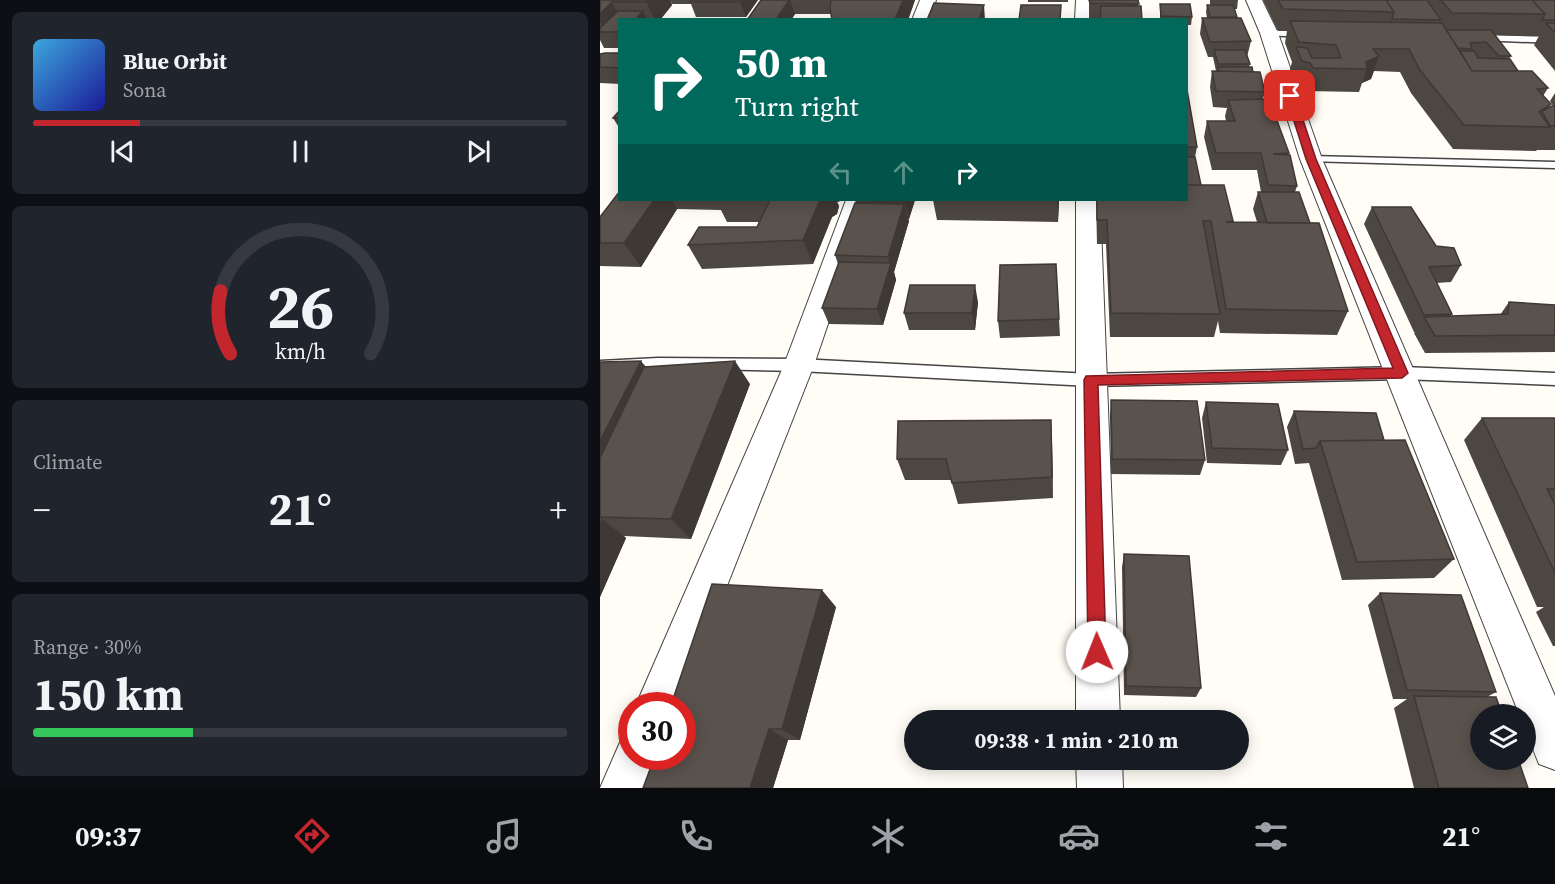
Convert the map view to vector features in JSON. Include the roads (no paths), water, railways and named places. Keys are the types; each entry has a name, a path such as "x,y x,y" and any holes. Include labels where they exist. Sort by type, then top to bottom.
{"street":[{"path":"922,18 928,0"},
{"path":"1084,0 1084,18"},
{"path":"1254,0 1269,33 1311,159 1402,373 1555,748"},
{"path":"663,692 799,365 858,201"},
{"path":"1088,201 1098,710"},
{"path":"623,788 631,770"},
{"path":"1099,770 1100,788"}],"lane":[{"path":"1269,33 1317,34"},
{"path":"1472,38 1555,40"},
{"path":"1311,159 1555,165"},
{"path":"600,367 658,363 799,365 1091,380 1402,373 1555,379"}]}
